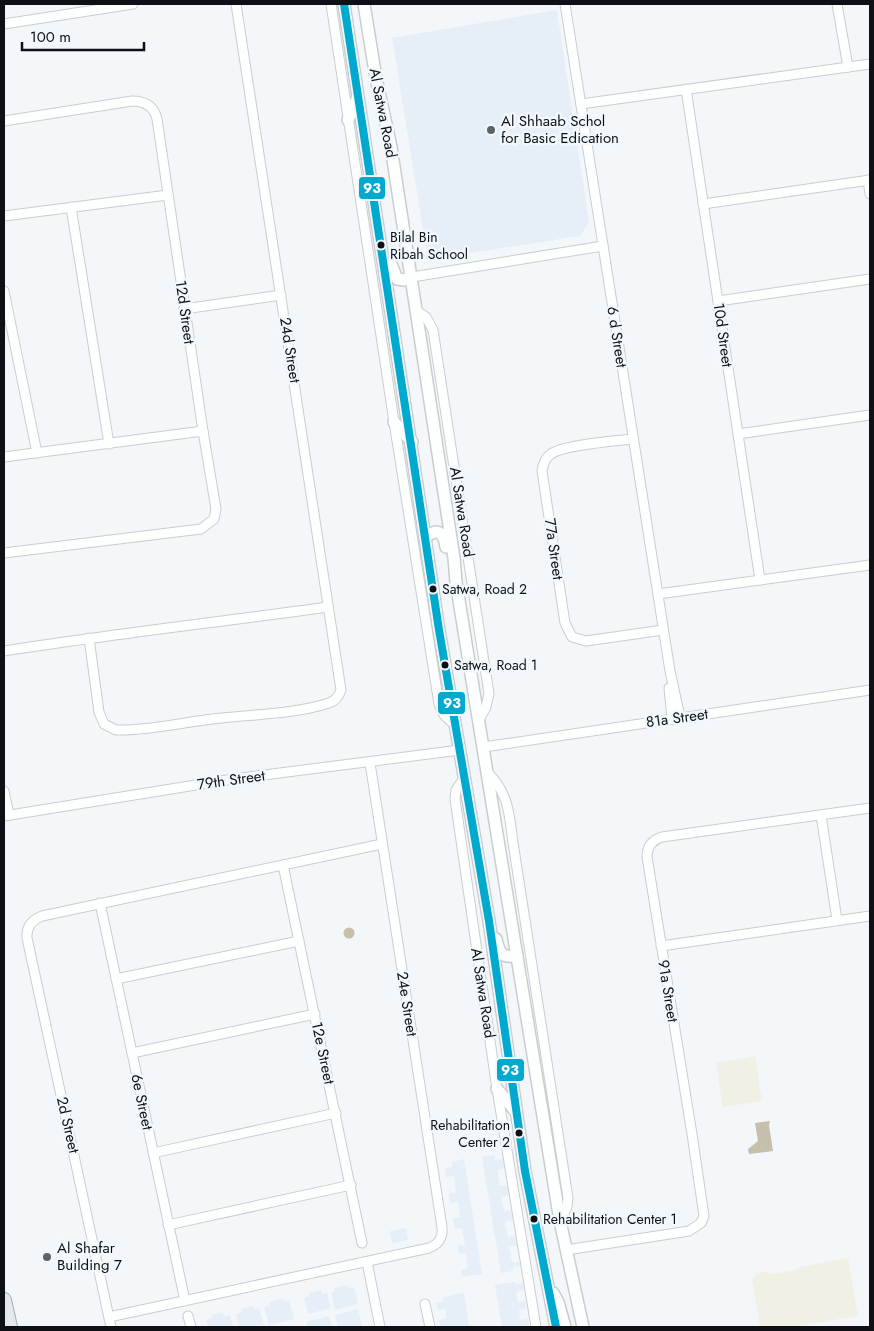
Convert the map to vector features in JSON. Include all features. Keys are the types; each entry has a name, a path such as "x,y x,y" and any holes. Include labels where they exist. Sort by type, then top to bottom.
{"main road":[{"name":"Al Satwa Road","path":"344,4 464,778 489,922 516,1112 556,1327"},
{"name":"Al Satwa Road","path":"364,4 412,277 456,582 480,720 560,1221 583,1327"},
{"path":"348,120 355,107 358,92"},
{"path":"381,240 390,252 394,276 400,280 412,277"},
{"path":"394,422 412,442"},
{"path":"426,537 437,531 444,535 448,561 456,582"},
{"path":"489,922 496,933 501,954 506,957 517,954"},
{"path":"497,1089 516,1112"},
{"path":"548,1287 558,1302 565,1327"},
{"path":"4,1300 10,1327"}],"street":[{"path":"4,24 133,4"},
{"name":"24d Street","path":"89,638 101,718 109,728 116,730 266,715 330,703 338,696 341,686 236,4"},
{"path":"331,4 439,704 444,715 456,726"},
{"name":"6 d Street","path":"565,4 676,718"},
{"path":"837,4 848,67"},
{"path":"580,104 870,64"},
{"name":"10d Street","path":"686,89 760,580"},
{"name":"12d Street","path":"4,120 132,101 150,105 157,118 202,431 216,509 214,519 201,528 4,553"},
{"path":"703,204 869,180 870,194"},
{"path":"4,216 168,194"},
{"path":"71,207 108,444"},
{"path":"412,277 603,246"},
{"path":"718,301 870,279"},
{"path":"4,291 37,453"},
{"path":"184,309 281,295"},
{"name":"Al Satwa Road","path":"417,310 429,321 433,330 461,505 489,694 480,720"},
{"path":"738,434 870,415"},
{"path":"4,457 202,431"},
{"name":"77a Street","path":"633,439 560,450 547,457 544,464 542,471 565,623 572,636 586,641 663,630"},
{"path":"658,594 870,565"},
{"path":"4,651 89,638 328,608"},
{"name":"81a Street","path":"484,747 870,690"},
{"name":"79th Street","path":"6,816 233,779 460,750"},
{"name":"24e Street","path":"367,1262 429,1248 438,1243 442,1227 370,763"},
{"name":"Al Satwa Road","path":"488,773 498,783 505,795 514,849 568,1198 567,1208 560,1221"},
{"name":"Al Satwa Road","path":"464,778 456,790 455,799 497,1089 536,1327"},
{"path":"4,791 6,816"},
{"name":"91a Street","path":"566,1250 689,1231 696,1228 704,1216 647,858 647,852 652,842 662,837 870,808"},
{"path":"821,815 837,920"},
{"path":"100,903 382,844"},
{"name":"12e Street","path":"283,865 362,1242"},
{"name":"2d Street","path":"100,903 42,916 30,924 28,938 111,1327"},
{"name":"6e Street","path":"100,903 185,1301"},
{"path":"660,946 870,916"},
{"path":"116,980 299,941"},
{"path":"132,1053 315,1014"},
{"path":"153,1153 336,1113"},
{"path":"168,1225 351,1185"},
{"path":"109,1317 367,1262 380,1327"},
{"path":"425,1304 430,1327"},
{"path":"188,1316 191,1327"}],"shaded area":[{"name":"Al Shhaab Schol for Basic Edication","path":"557,10 589,222 580,236 438,258 426,247 392,38"},
{"path":"349,927 355,933 349,939 343,933"},
{"path":"755,1056 762,1101 723,1107 716,1063"},
{"path":"770,1121 773,1151 749,1154 748,1149 758,1141 755,1123"},
{"path":"495,1155 495,1160 503,1159 505,1168 497,1170 500,1186 507,1185 509,1195 501,1197 504,1211 511,1210 513,1220 505,1222 508,1237 515,1236 517,1246 509,1247 512,1262 519,1262 520,1266 513,1267 513,1271 501,1273 482,1157"},
{"path":"464,1159 482,1274 462,1277 461,1270 468,1268 466,1253 459,1254 458,1246 465,1245 462,1228 455,1229 453,1219 460,1217 458,1202 450,1203 449,1193 456,1192 454,1176 446,1177 445,1168 452,1167 452,1162"},
{"path":"406,1228 408,1240 392,1243 390,1231"},
{"path":"848,1258 858,1316 791,1327 760,1327 752,1280 756,1274 766,1271 771,1274 796,1270 799,1267"},
{"path":"515,1282 515,1284 523,1283 524,1290 516,1292 518,1302 525,1301 526,1309 519,1310 520,1320 528,1319 529,1327 502,1327 495,1285"},
{"path":"348,1285 349,1288 354,1287 358,1304 335,1310 331,1293 335,1291 334,1288"},
{"path":"321,1290 322,1294 327,1292 331,1308 308,1314 304,1298 309,1296 309,1293"},
{"path":"464,1293 469,1327 440,1327 439,1320 447,1318 445,1309 438,1310 436,1303 444,1301 443,1297"},
{"path":"283,1298 284,1301 289,1300 294,1319 269,1325 264,1307 270,1305 269,1302"},
{"path":"253,1306 254,1309 259,1308 264,1325 239,1327 236,1314 242,1312 241,1309"},
{"path":"358,1309 362,1326 338,1327 335,1315"},
{"path":"223,1312 224,1316 230,1315 233,1327 208,1327 206,1320 212,1318 211,1315"},
{"path":"329,1316 332,1327 308,1327 306,1322"}],"transit line":[{"name":"93","path":"344,4 439,630 489,921 525,1171 556,1327"}],"place":[{"name":"Al Shhaab Schol for Basic Edication","path":"491,130"},
{"name":"Bilal Bin Ribah School","path":"381,245"},
{"name":"Satwa, Road 2","path":"433,589"},
{"name":"Satwa, Road 1","path":"445,665"},
{"name":"Rehabilitation Center 2","path":"519,1133"},
{"name":"Rehabilitation Center 1","path":"534,1219"},
{"name":"Al Shafar Building 7","path":"47,1257"}]}
